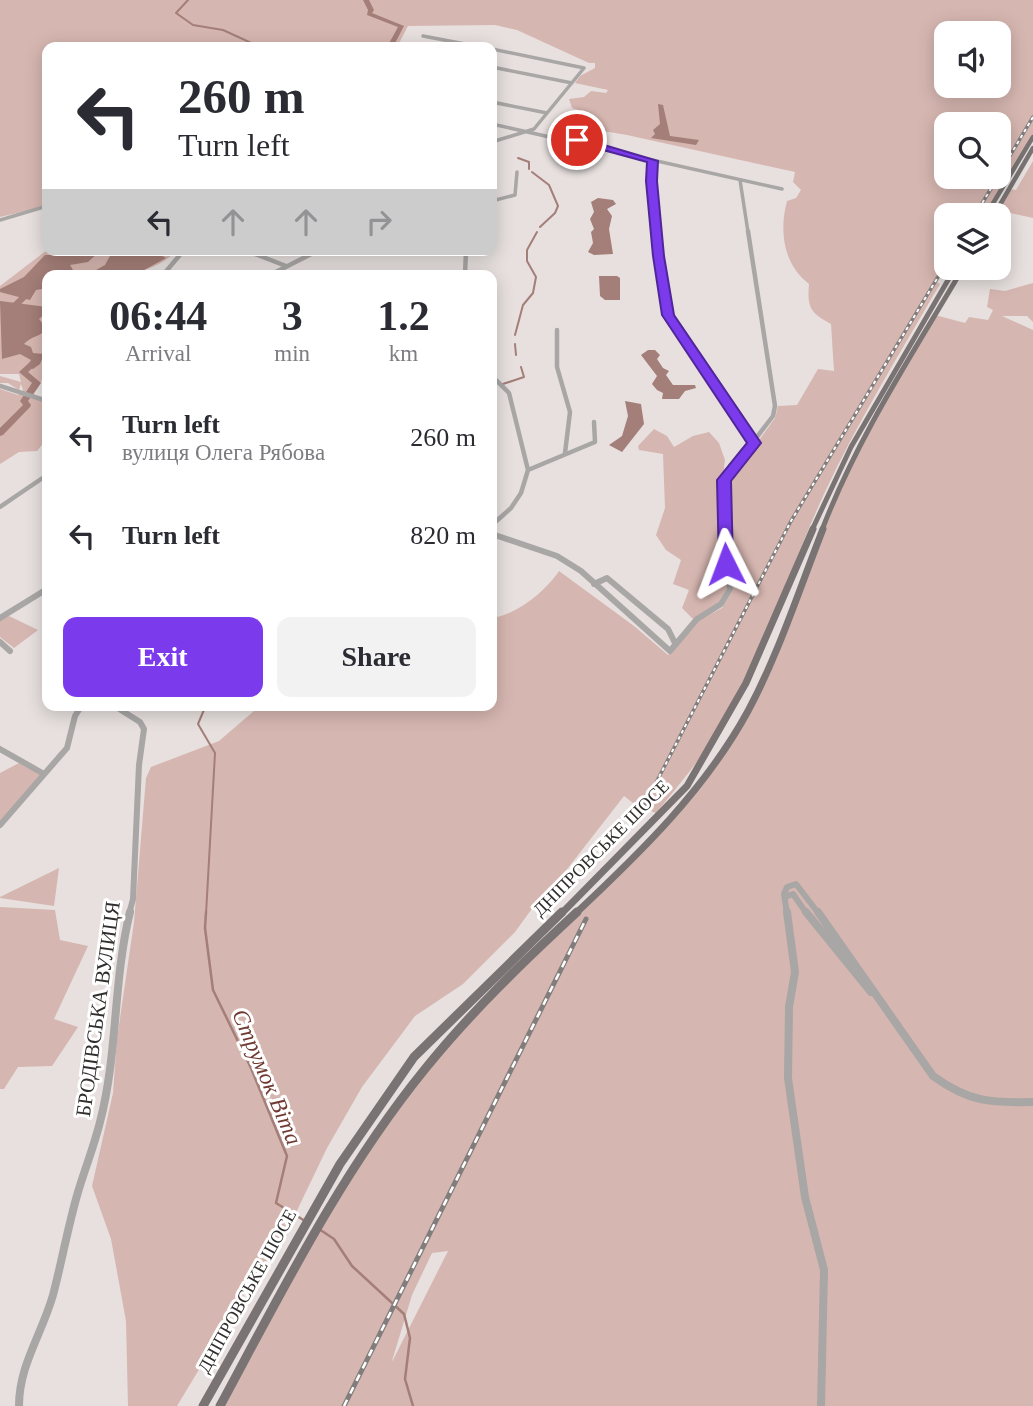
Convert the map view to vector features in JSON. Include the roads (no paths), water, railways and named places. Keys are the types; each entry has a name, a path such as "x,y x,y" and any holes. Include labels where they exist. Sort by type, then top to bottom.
{"main road":[{"path":"993,203 1033,137"},
{"path":"1001,203 1033,148"},
{"name":"ДНІПРОВСЬКЕ ШОСЕ","path":"203,1406 340,1164 414,1058 638,838 687,786 746,683 851,447 948,280"},
{"name":"ДНІПРОВСЬКЕ ШОСЕ","path":"220,1406 298,1265 373,1141 414,1083 458,1029 503,981 623,869 663,827 700,785 730,743 775,656 846,470 881,405 956,280"}],"street":[{"path":"423,36 455,42"},
{"path":"497,50 584,68 532,130 497,140"},
{"path":"497,68 572,83"},
{"path":"497,103 547,113"},
{"path":"497,125 600,145 653,161 782,188"},
{"path":"653,161 652,181 660,277 668,315 754,443"},
{"path":"497,200 515,195 517,172"},
{"path":"497,536 557,556 581,571 670,650 697,619 722,604 730,589 725,549 724,480 773,416 775,405 740,180"},
{"path":"0,220 42,207"},
{"path":"167,270 179,256"},
{"path":"265,256 286,266"},
{"path":"279,270 304,256"},
{"path":"557,330 557,366 570,412 565,453"},
{"path":"497,381 509,393 528,470 521,493 511,508 497,521"},
{"path":"0,386 42,399"},
{"path":"528,470 594,442 594,422"},
{"path":"0,507 42,478"},
{"path":"594,584 607,578 668,629 675,643"},
{"path":"0,618 42,592"},
{"path":"0,642 10,651"},
{"path":"0,825 67,747 78,711"},
{"name":"БРОДІВСЬКА ВУЛИЦЯ","path":"19,1406 19,1386 28,1356 52,1298 70,1219 100,1124 106,1096 122,943 133,899 139,765 144,729 141,722 123,711"},
{"path":"0,749 44,774"},
{"path":"821,1406 824,1270 806,1197 788,1077 789,1007 795,972 785,897 790,884 801,888 933,1076 961,1097 978,1102 1033,1102"},
{"path":"785,897 793,894 826,940 886,1008"}],"waterway":[{"path":"188,0 176,13 193,25 223,30 249,42"},
{"path":"366,0 371,10 369,14 401,26 393,42"},
{"name":"Струмок Віта","path":"518,158 529,162 529,169"},
{"name":"Струмок Віта","path":"532,172 549,185 558,206 555,213 540,227"},
{"name":"Струмок Віта","path":"515,335 523,305 533,293 536,277 527,261 527,250 537,232"},
{"path":"15,314 14,307 42,280"},
{"name":"Струмок Віта","path":"515,344 516,355"},
{"path":"0,433 27,405 24,401 37,383 23,372 35,362 35,356"},
{"name":"Струмок Віта","path":"503,384 524,377 521,367"},
{"name":"Струмок Віта","path":"203,711 198,724 215,753 206,914"},
{"name":"Струмок Віта","path":"206,912 205,928 213,990 251,1068 287,1156 276,1203 305,1221"},
{"name":"Струмок Віта","path":"319,1229 334,1239 352,1266 404,1314 410,1338 405,1379 413,1406"}],"railway":[{"path":"1011,154 1033,117"},
{"path":"982,203 991,189"},
{"path":"643,808 791,521 936,280"},
{"path":"344,1406 586,919"}]}
